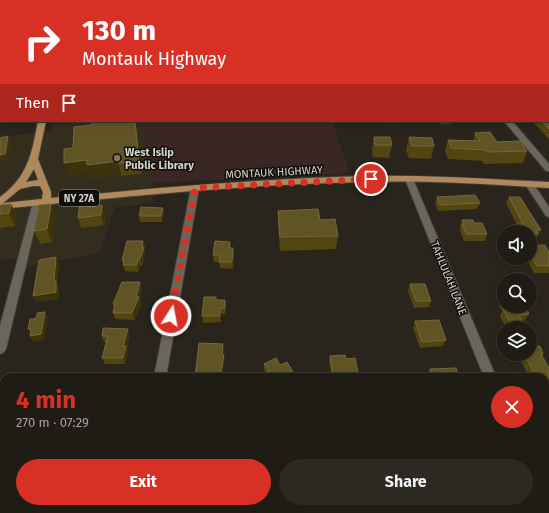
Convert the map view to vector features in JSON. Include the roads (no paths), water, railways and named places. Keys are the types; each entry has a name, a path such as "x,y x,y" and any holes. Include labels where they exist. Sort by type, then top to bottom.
{"main road":[{"path":"0,202 19,187 35,161 42,122"},
{"path":"35,161 47,192 41,202"},
{"name":"MONTAUK HIGHWAY","path":"0,206 195,188 365,179 409,179 549,185"},
{"path":"19,187 32,183 44,184"},
{"path":"19,187 19,196 25,204"}],"street":[{"path":"509,122 549,169"},
{"name":"TAHLULAH LANE","path":"409,179 488,373"},
{"path":"529,184 549,214"},
{"path":"161,373 195,188"},
{"path":"0,349 41,202"}],"place":[{"name":"West Islip Public Library","path":"117,158"}]}
